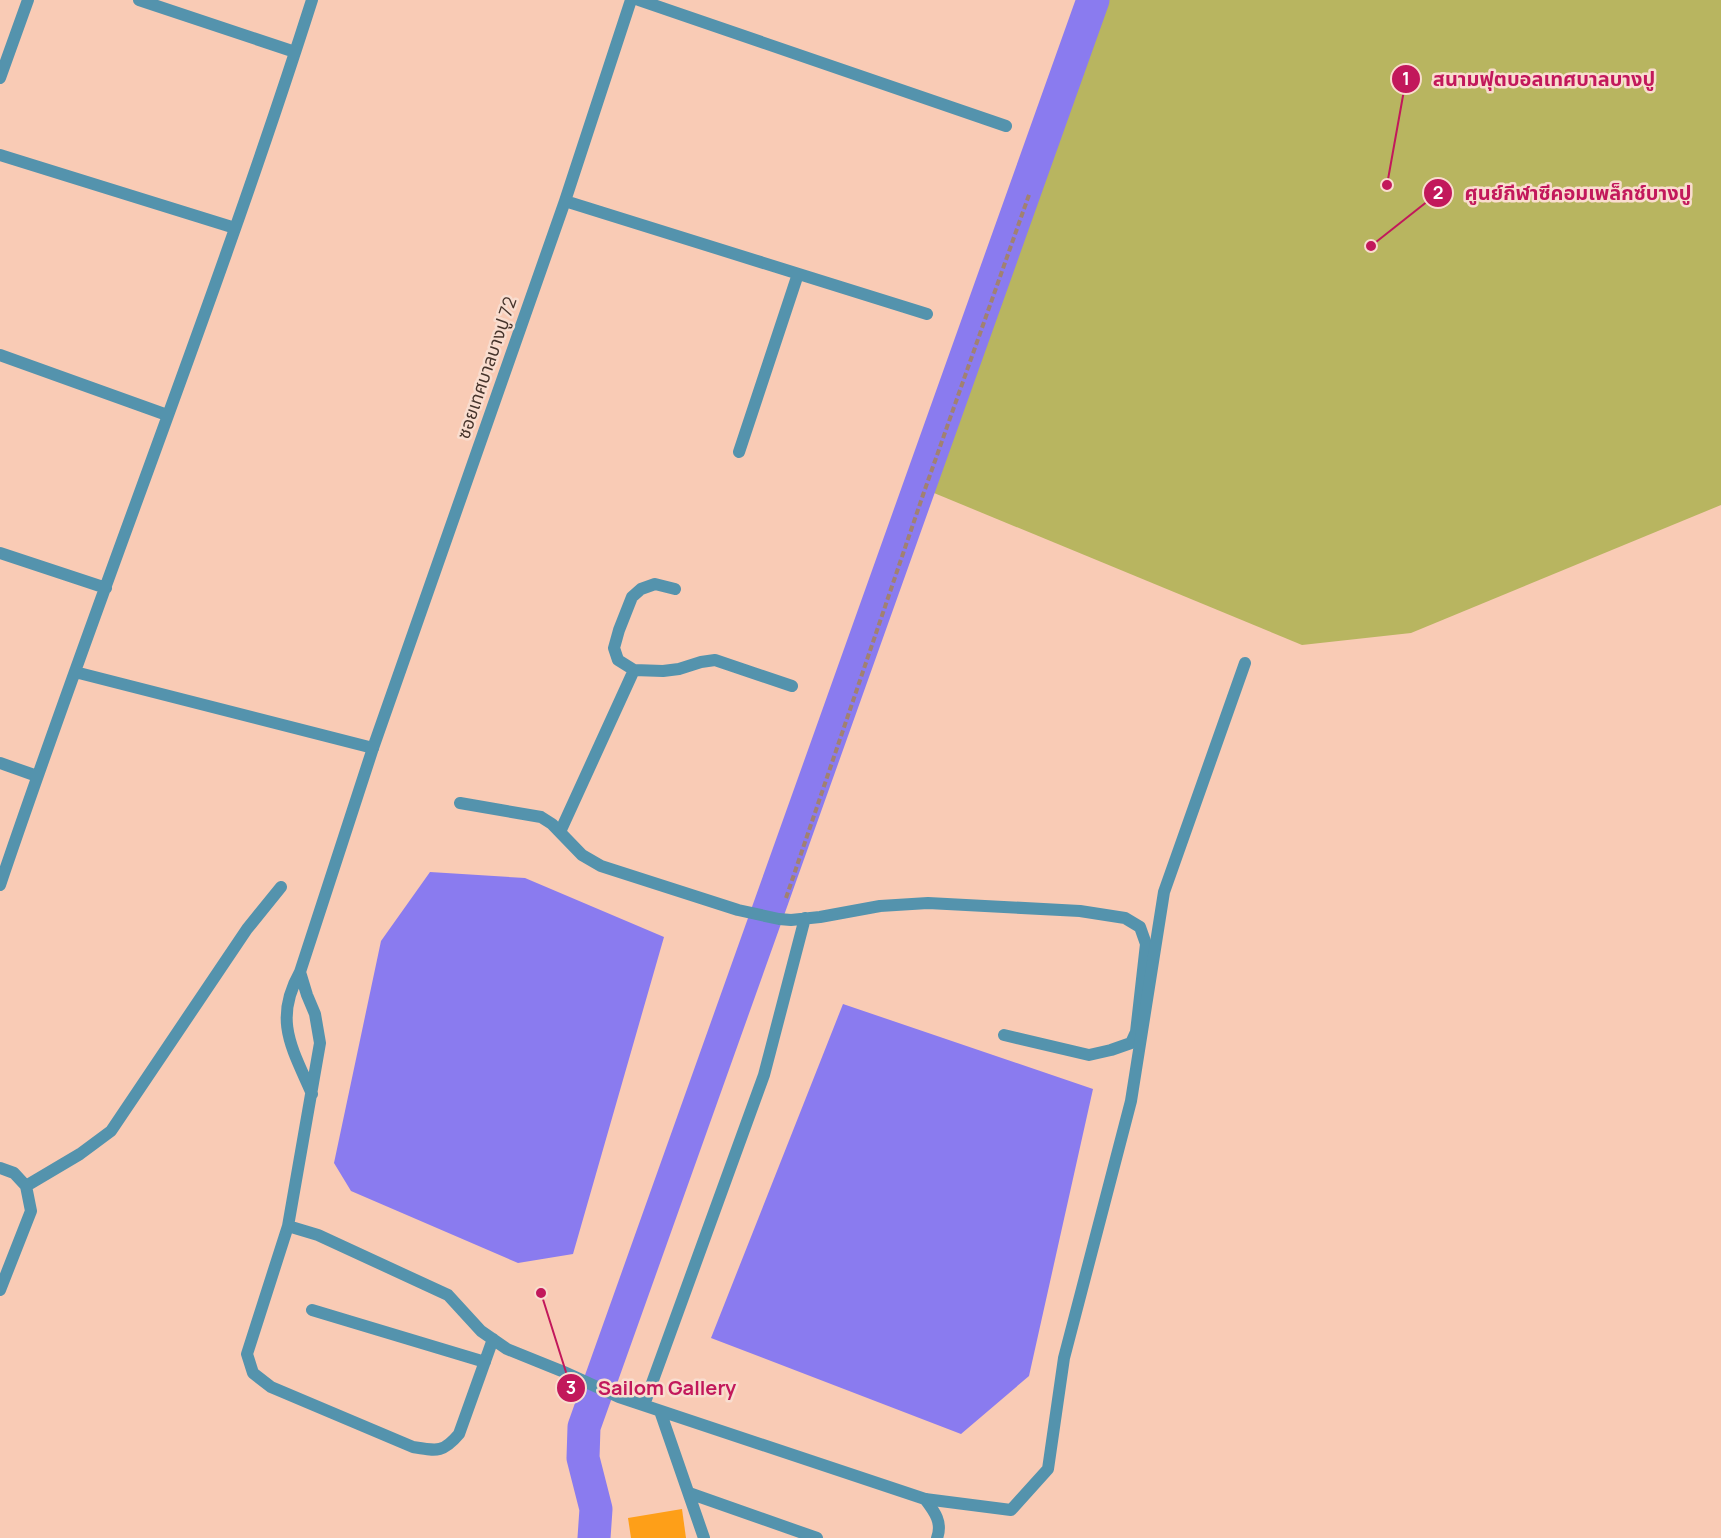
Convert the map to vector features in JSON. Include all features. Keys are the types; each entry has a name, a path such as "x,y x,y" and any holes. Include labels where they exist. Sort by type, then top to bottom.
{"street":[{"path":"0,78 28,0"},
{"path":"139,0 295,52"},
{"path":"0,885 37,776 235,228 312,0"},
{"name":"ซอยเทศบาลบางปู 72","path":"312,1094 290,1045 286,1021 290,991 300,972 373,747 565,201 631,0"},
{"path":"639,0 1006,126"},
{"path":"0,155 235,228"},
{"path":"565,201 927,314"},
{"path":"739,452 798,274"},
{"path":"0,355 167,415"},
{"path":"0,553 106,588"},
{"path":"675,589 655,584 641,589 632,597 618,630 614,648 618,660 634,670 663,671 715,660 792,686"},
{"path":"288,1226 318,1235 448,1295 476,1326 507,1349 619,1397 925,1499 1011,1510 1048,1469 1064,1358 1131,1101 1164,892 1245,663"},
{"path":"560,832 634,670"},
{"path":"75,672 373,747"},
{"path":"0,763 37,776"},
{"path":"460,803 541,817 552,824 582,855 601,866 738,910 779,919 805,918 880,906 928,903 1080,911 1125,918 1140,927 1146,944 1136,1032 1131,1043 1089,1054 1004,1035"},
{"path":"26,1186 80,1154 111,1131 247,929 281,887"},
{"path":"644,1405 764,1075 805,918"},
{"path":"300,972 315,1014 320,1044 288,1226 247,1354 253,1373 271,1387 413,1447 434,1450 449,1446 459,1434 493,1340"},
{"path":"0,1168 15,1173 26,1186 31,1211 0,1290"},
{"path":"312,1310 485,1362"},
{"path":"660,1411 704,1538"},
{"path":"688,1493 817,1538"},
{"path":"925,1499 938,1515 937,1538"}],"path":[{"path":"779,919 924,492 1030,192"}],"shaded area":[{"path":"1109,0 1721,0 1721,505 1411,633 1302,645 934,493"},
{"path":"430,872 525,878 664,937 573,1254 518,1263 351,1191 334,1163 381,941"},
{"path":"843,1004 1093,1089 1029,1376 961,1434 711,1338"}],"building":[{"path":"682,1509 686,1538 631,1538 628,1518"}],"waterway":[{"path":"594,1538 596,1509 583,1458 584,1427 1093,0"}],"place":[{"name":"สนามฟุตบอลเทศบาลบางปู","path":"1387,185"},
{"name":"ศูนย์กีฬาซีคอมเพล็กซ์บางปู","path":"1371,246"},
{"name":"Sailom Gallery","path":"541,1293"}]}
